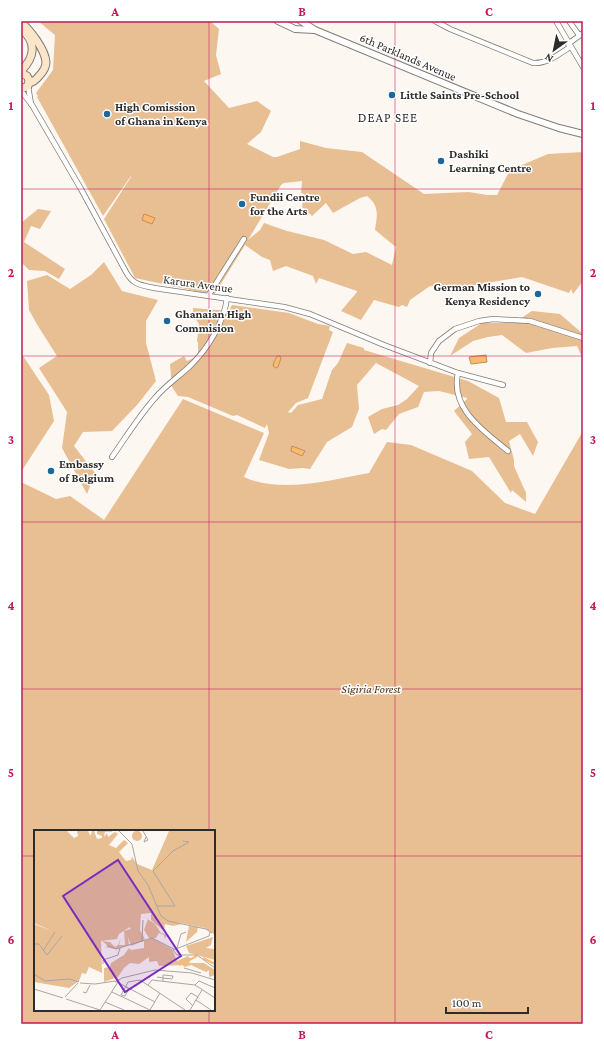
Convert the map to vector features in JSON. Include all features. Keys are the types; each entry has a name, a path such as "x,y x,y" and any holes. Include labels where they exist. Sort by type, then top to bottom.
{"main road":[{"path":"21,22 28,29 42,49 46,62 41,74 35,81 25,87"},
{"path":"21,29 26,34 33,46 33,54 21,72 27,76 25,87"}],"street":[{"name":"6th Parklands Avenue","path":"278,21 295,29 315,30"},
{"name":"6th Parklands Avenue","path":"301,21 315,30 518,114 559,128 583,134"},
{"path":"435,21 450,29 533,63 541,63 569,45 581,34 569,21"},
{"path":"556,21 583,67"},
{"name":"Karura Avenue","path":"25,87 32,105 81,189 130,279 138,284 284,307 310,314 430,363 458,373 503,385"},
{"name":"Karura Avenue","path":"25,87 32,105"},
{"path":"208,296 244,239"},
{"path":"112,457 147,407 200,355 216,330 226,308 226,298"},
{"path":"430,363 430,353 439,341 455,328 479,321 493,319 530,321 583,338"},
{"path":"458,373 457,384 460,402 466,412 482,429 508,451"}],"green space":[{"path":"38,21 210,21 219,29 216,55 221,74 204,81 229,108 257,101 271,111 261,132 247,144 273,157 300,149 300,141 326,148 362,152 424,194 469,192 497,195 510,170 548,154 583,152 583,281 573,294 571,289 569,293 522,277 452,289 430,286 410,300 407,307 402,305 399,307 374,300 361,320 341,311 357,291 319,278 316,284 313,276 286,266 273,271 270,260 262,257 245,245 214,295 135,278 104,219 131,176 103,216 37,97 38,96 36,93 53,70 55,35","holes":["302,181 301,193 304,194 302,207 312,216 326,203 333,213 360,198 367,196 376,207 377,216 375,230 396,247 392,265 366,252 353,254 324,240 287,231 264,223 260,230 248,240 281,185 284,183"]},
{"path":"38,209 51,211 40,229 31,226 24,242 65,269 59,279 45,271 29,270 21,262 21,223"},
{"path":"104,262 122,291 158,300 146,321 146,343 156,381 137,405 112,431 83,432 74,446 95,473 87,494 62,448 67,412 39,368 57,356 29,310 27,281 47,275 70,289 91,275"},
{"path":"232,305 289,313 318,324 330,326 329,330 333,332 308,398 296,403 288,412 291,413 298,405 322,399 332,370 338,363 347,343 364,348 364,350 468,381 499,398 506,422 527,422 538,442 533,456 520,434 509,441 514,466 526,493 526,502 512,490 511,493 489,457 469,459 465,442 472,434 454,411 467,398 439,391 424,392 418,407 399,414 386,430 382,429 374,434 368,417 382,409 398,405 407,399 419,386 376,363 357,385 359,409 352,427 327,442 310,469 289,469 259,460 269,433 267,424 265,428 237,415 233,416 188,397 178,396 172,387 170,364 184,356 187,361 198,356 197,341 199,324 193,315 193,308 229,311"},
{"path":"532,311 560,314 583,334 583,359 577,346 552,348 526,353 502,335 473,341 450,356 459,338 482,323 514,323"},
{"path":"21,353 49,395 54,421 21,472"},
{"name":"Sigiria Forest","path":"183,399 264,433 244,477 258,482 273,485 306,484 369,473 387,442 411,445 472,471 505,503 535,514 583,431 583,1024 21,1024 21,482 56,499 70,496 104,520"}],"shaded area":[{"path":"144,214 155,218 152,224 142,220"},
{"path":"486,355 487,362 471,364 469,357"},
{"path":"277,356 280,356 281,358 278,367 276,368 273,366"},
{"path":"292,446 305,451 302,456 291,451"}],"place":[{"name":"Little Saints Pre-School","path":"392,95"},
{"name":"High Comission of Ghana in Kenya","path":"107,114"},
{"name":"Dashiki Learning Centre","path":"441,161"},
{"name":"Fundii Centre for the Arts","path":"242,204"},
{"name":"German Mission to Kenya Residency","path":"538,294"},
{"name":"Ghanaian High Commision","path":"167,321"},
{"name":"Embassy of Belgium","path":"51,471"}],"district":[{"name":"DEAP SEE","path":"388,117"}]}
